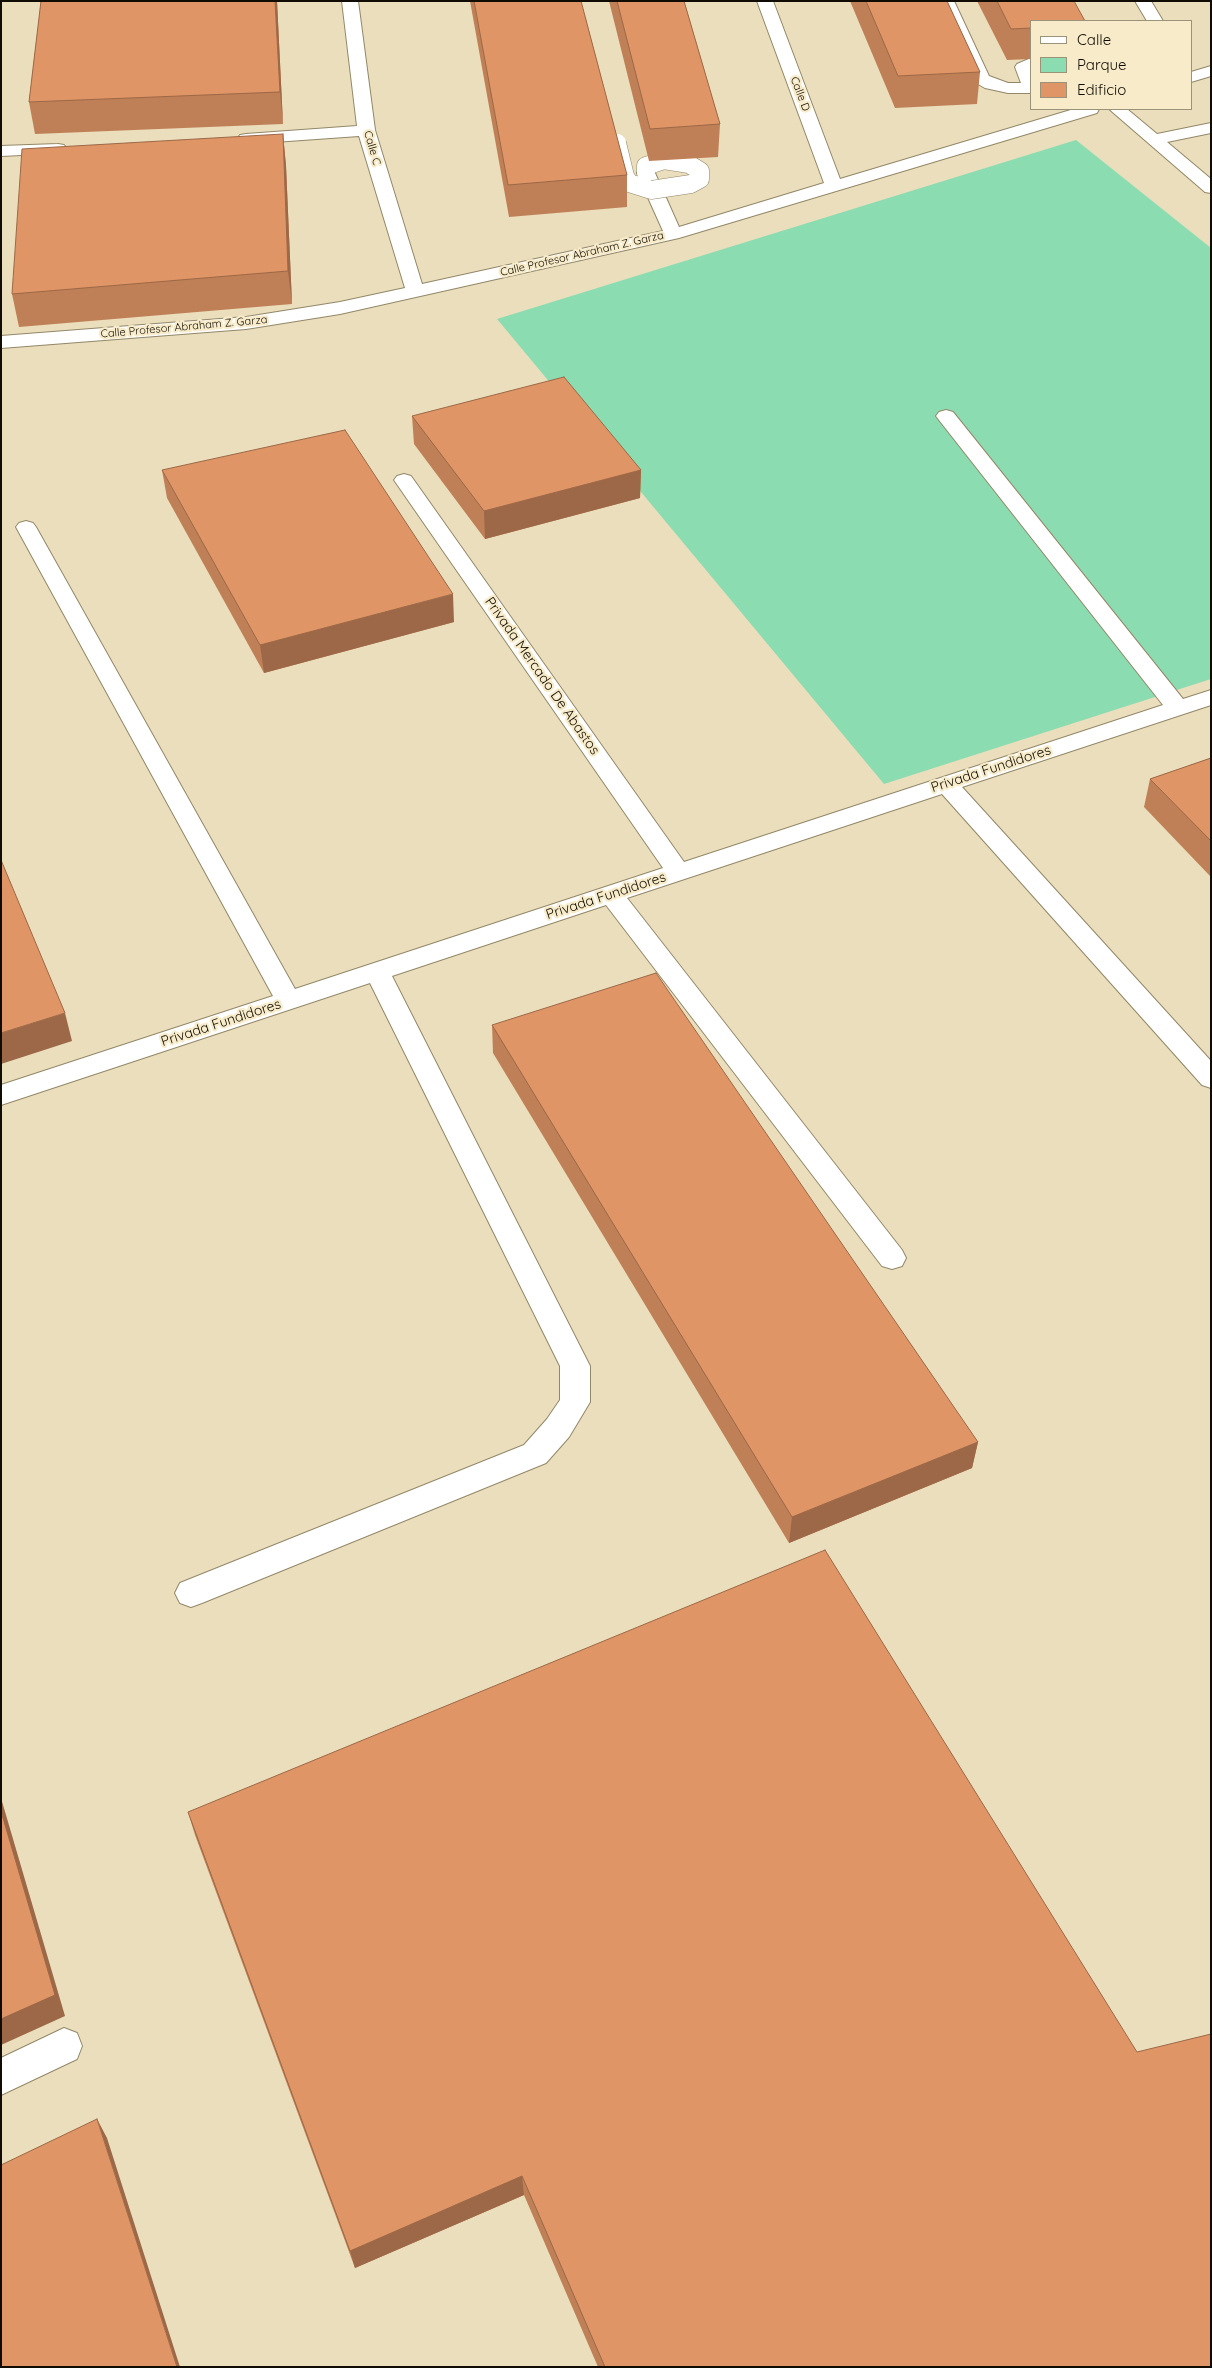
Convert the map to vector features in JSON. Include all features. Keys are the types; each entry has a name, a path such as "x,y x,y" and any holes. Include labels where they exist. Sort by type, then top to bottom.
{"lane":[{"name":"Calle C","path":"350,1 366,130 415,291"},
{"name":"Calle D","path":"765,1 834,187"},
{"path":"946,1 982,79 991,84 1008,88 1030,87"},
{"path":"1143,1 1154,20"},
{"path":"1027,65 1030,82"},
{"path":"1192,77 1211,71"},
{"name":"Calle Profesor Abraham Z. Garza","path":"1,342 246,323 340,308 673,234 834,187 1043,115 1083,110"},
{"path":"1118,110 1211,188"},
{"path":"1154,140 1211,128"},
{"path":"225,140 366,130"},
{"path":"614,130 625,176 629,183 639,187 658,189 691,184 700,179 700,171 679,161 664,160 653,162 646,166 646,174 673,234"},
{"path":"1,152 79,148"},
{"name":"Calle Profesor Abraham Z. Garza","path":"1,354 60,337"},
{"path":"946,416 1178,708"},
{"name":"Privada Mercado De Abastos","path":"404,480 679,872"},
{"path":"26,526 289,1001"},
{"name":"Privada Fundidores","path":"1,1095 1211,697"},
{"path":"946,784 1211,1078"},
{"path":"611,894 892,1258"},
{"path":"191,1593 535,1454 558,1428 575,1402 575,1366 377,972"},
{"path":"1,2077 64,2046"}],"green space":[{"path":"1076,140 1211,248 1211,679 884,784 497,319"}],"building":[{"path":"41,1 275,1 280,92 29,102"},
{"path":"474,1 581,1 627,175 508,185"},
{"path":"617,1 684,1 720,124 650,129"},
{"path":"866,1 947,1 980,72 898,76"},
{"path":"997,1 1074,1 1084,20 1030,20 1030,28 1011,29"},
{"path":"283,134 288,271 12,294 22,149"},
{"path":"564,377 641,470 484,511 412,416"},
{"path":"345,430 453,594 260,645 162,470"},
{"path":"1211,758 1211,841 1150,779"},
{"path":"1,860 65,1013 1,1033"},
{"path":"656,973 978,1442 792,1517 492,1025"},
{"path":"825,1550 1137,2052 1211,2034 1211,2367 605,2367 522,2176 350,2251 188,1812"},
{"path":"1,1811 55,1995 1,2019"},
{"path":"97,2119 177,2367 1,2367 1,2165"}]}
